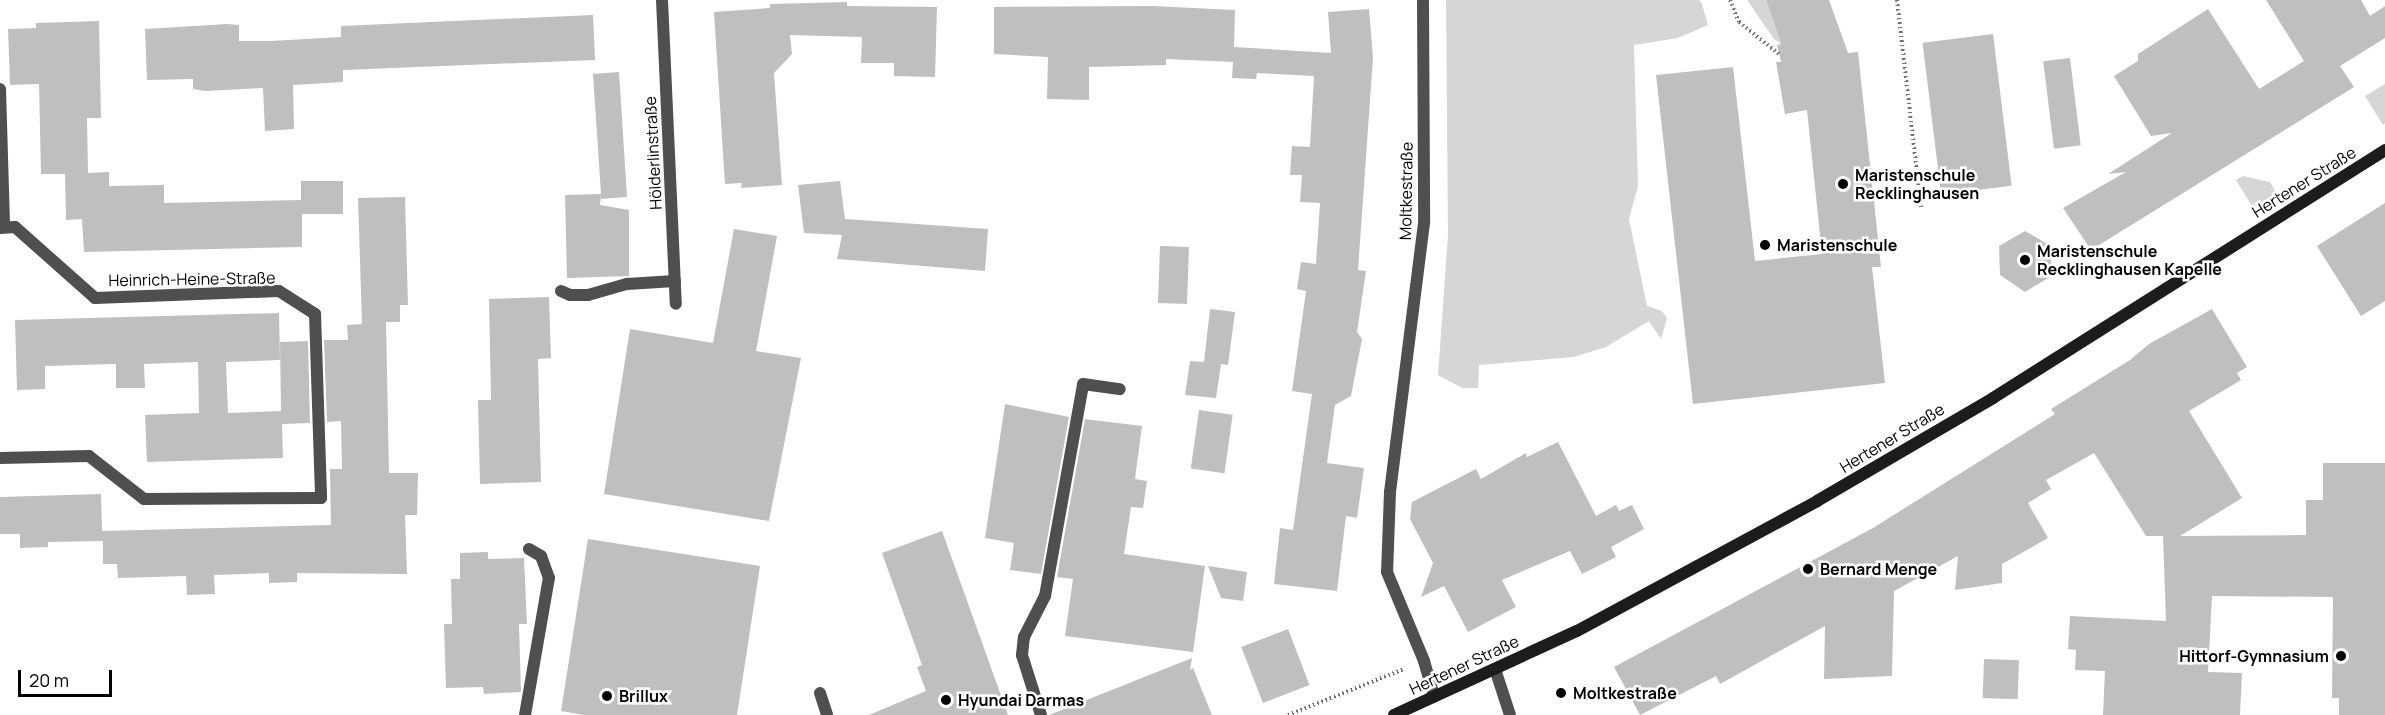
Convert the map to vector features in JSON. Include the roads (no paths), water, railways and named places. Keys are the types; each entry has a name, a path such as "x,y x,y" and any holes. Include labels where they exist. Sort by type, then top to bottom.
{"main road":[{"name":"Hertener Straße","path":"1394,715 1577,631 1828,495 1992,398 2385,150"},
{"path":"1409,715 1434,697"}],"street":[{"name":"Hölderlinstraße","path":"662,0 676,304"},
{"name":"Moltkestraße","path":"1423,0 1424,223 1390,492 1387,572 1424,661 1434,697"},
{"name":"Heinrich-Heine-Straße","path":"0,88 2,227 15,227 95,297 279,291 315,314 321,498 144,499 89,456 0,458"},
{"path":"561,291 570,295 588,295 627,284 675,281"},
{"path":"1041,715 1022,655 1024,637 1045,596 1083,384 1120,389"},
{"path":"525,715 549,578 541,556 529,549"},
{"path":"1495,669 1510,715"},
{"path":"820,693 826,715"}],"place":[{"name":"Maristenschule Recklinghausen","path":"1843,184"},
{"name":"Maristenschule","path":"1765,245"},
{"name":"Maristenschule Recklinghausen Kapelle","path":"2025,260"},
{"name":"Bernard Menge","path":"1808,569"},
{"name":"Hittorf-Gymnasium","path":"2341,656"},
{"name":"Moltkestraße","path":"1561,693"},
{"name":"Brillux","path":"607,696"},
{"name":"Hyundai Darmas","path":"946,700"}]}
